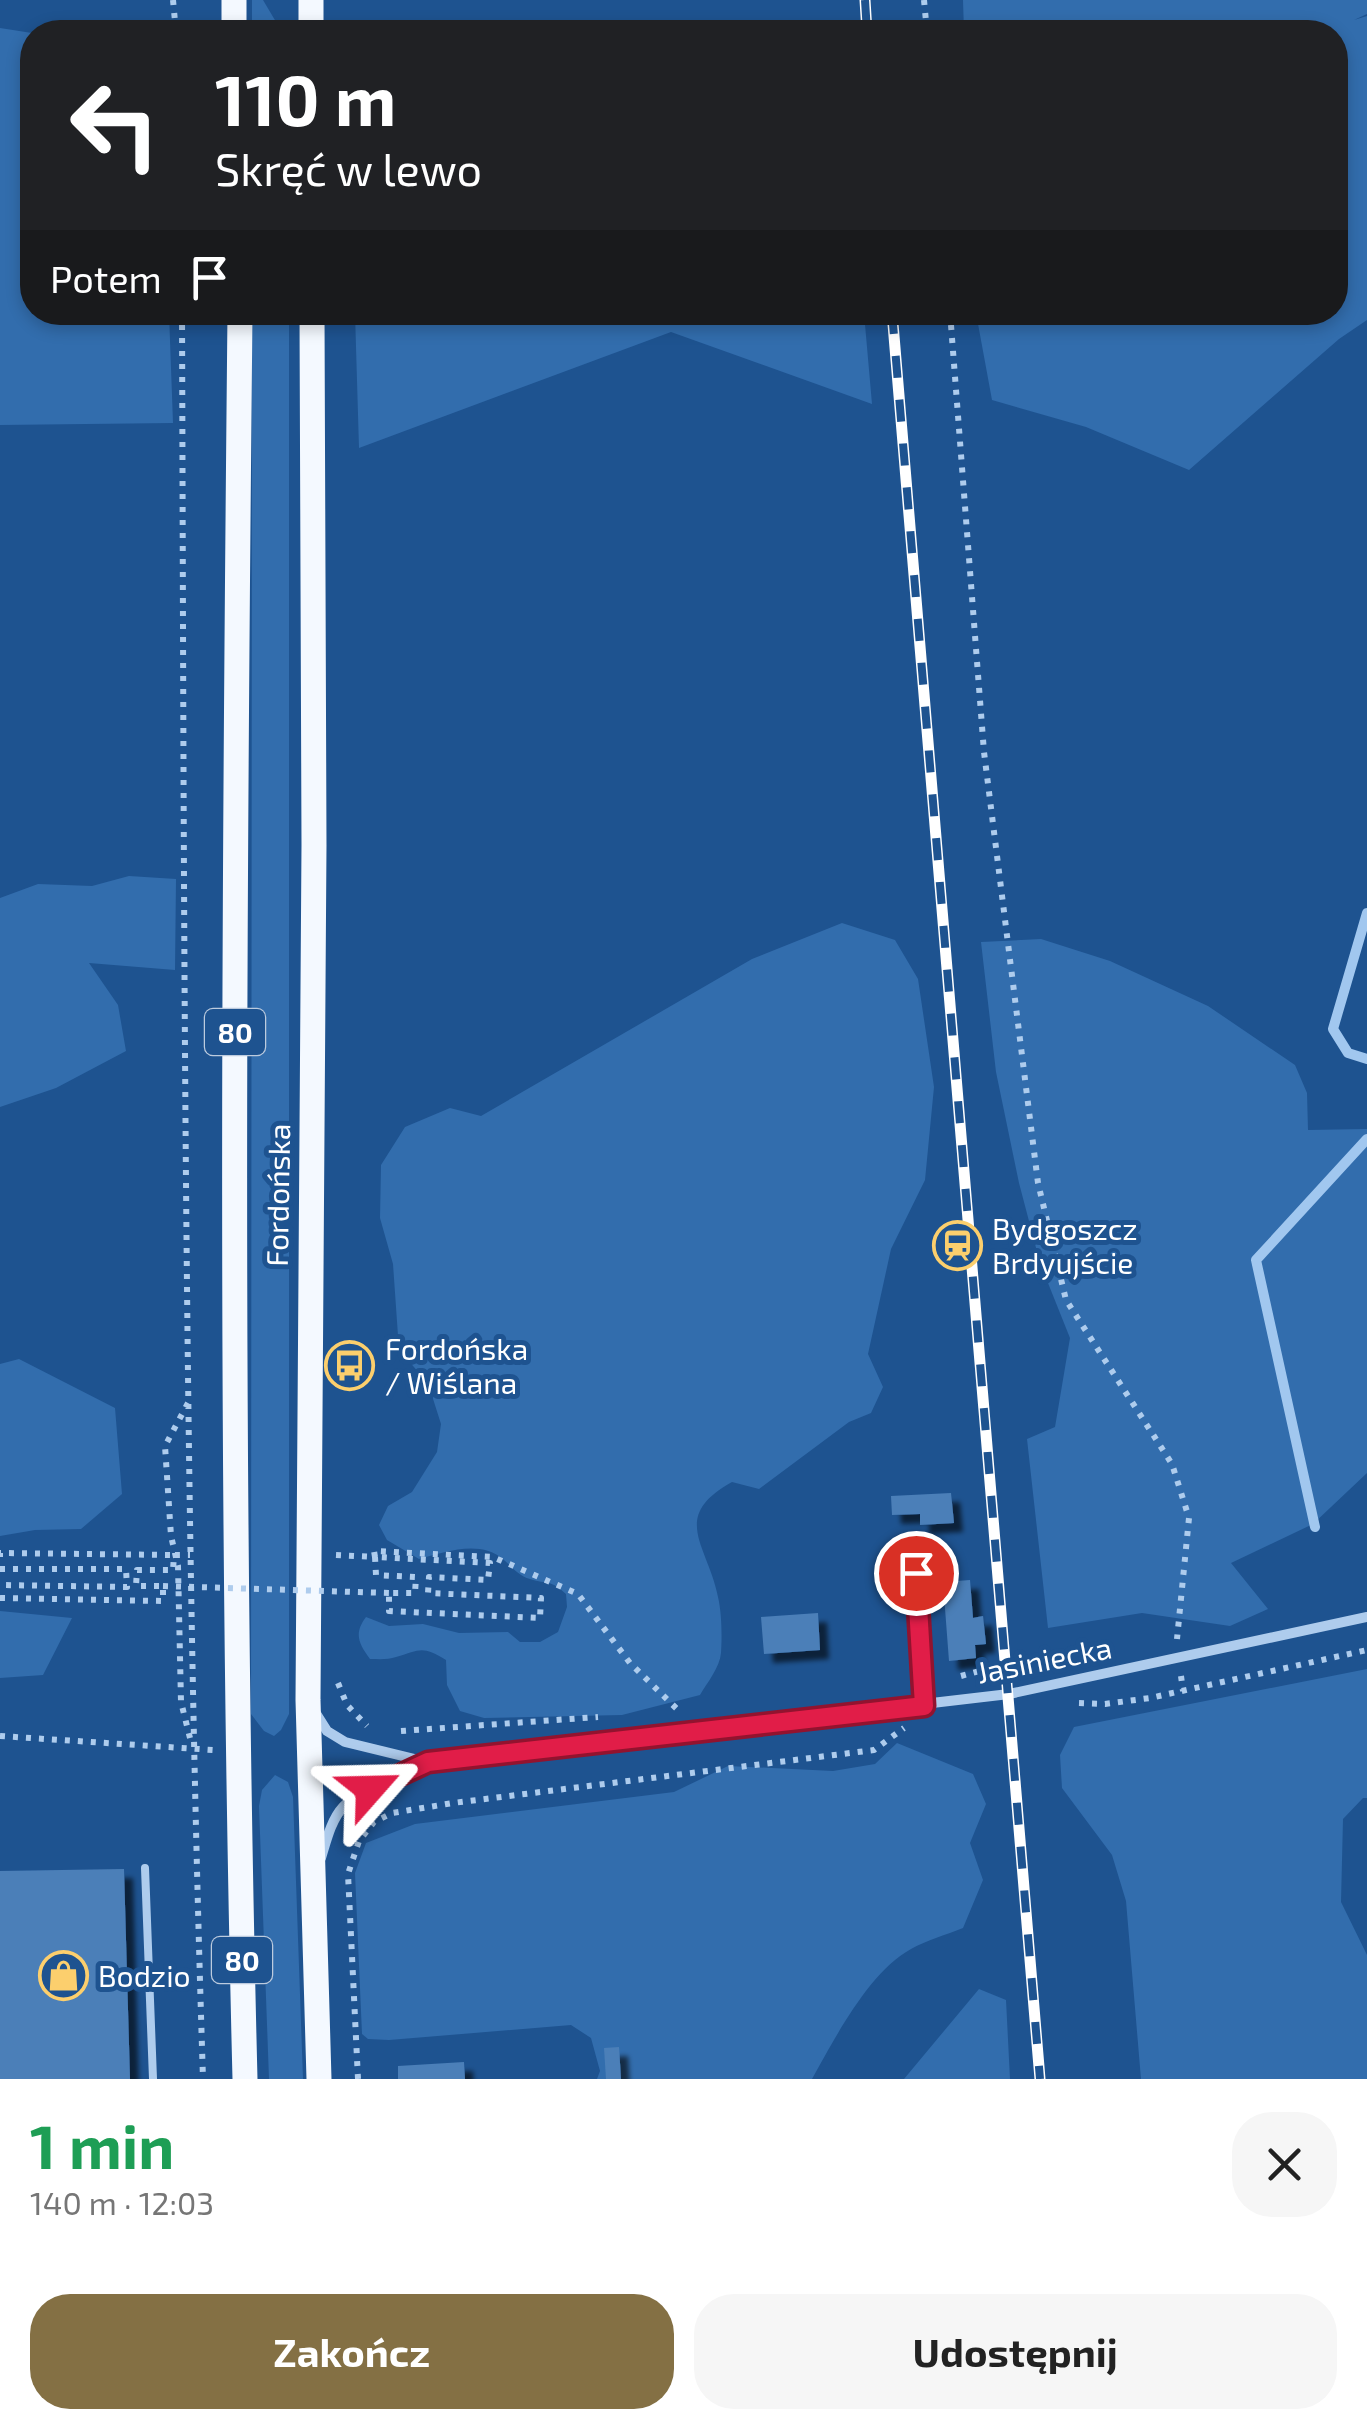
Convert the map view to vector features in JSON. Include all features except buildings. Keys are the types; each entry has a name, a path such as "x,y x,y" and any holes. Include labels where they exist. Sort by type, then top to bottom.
{"main road":[{"name":"Fordońska","path":"240,325 235,921 236,1751 245,2079"},
{"name":"Fordońska","path":"312,325 314,846 308,1700 319,2079"}],"street":[{"name":"Jasiniecka","path":"314,1908 319,1866 329,1832 342,1807 428,1762 1034,1690 1367,1617"},
{"name":"Jasiniecka","path":"308,1700 327,1731 345,1742 428,1762"}],"lane":[{"path":"916,1573 924,1706"},
{"path":"145,1868 154,2079"}],"path":[{"path":"182,325 186,711 183,1043 192,1748 203,2079"},
{"path":"951,325 984,752 1038,1183 1066,1300 1172,1464 1189,1518 1176,1629 1179,1658"},
{"path":"188,1402 165,1446 170,1536 178,1566 181,1702 192,1748"},
{"path":"174,1554 173,1570 137,1570 136,1586 415,1593 416,1576 376,1575 374,1551 493,1557 578,1594 630,1663 679,1711"},
{"path":"0,1557 190,1555"},
{"path":"336,1572 336,1555 490,1564 488,1580 430,1577 428,1594 541,1598 540,1618 389,1611 389,1593"},
{"path":"0,1569 126,1569 127,1587 0,1585"},
{"path":"0,1598 163,1601 163,1586"},
{"path":"336,1589 336,1606"},
{"path":"1066,1703 1105,1704 1150,1698 1367,1650"},
{"path":"335,1676 347,1705 370,1728 367,1748"},
{"path":"358,2079 348,1874 359,1840 374,1822 392,1812 453,1803 874,1750 904,1727 920,1726"},
{"path":"0,1736 236,1751"}],"shaded area":[{"path":"252,0 263,0 275,20 252,20"},
{"path":"963,0 1367,0 1367,14 1354,20 1367,16 1367,320 1339,339 1189,470 1086,427 992,400 978,325 1348,325 1348,20 964,20"},
{"path":"0,28 20,31 20,325 169,325 173,423 0,425"},
{"path":"252,325 289,325 289,1714 274,1736 264,1731 251,1714"},
{"path":"355,325 865,325 872,404 671,332 359,448"},
{"path":"129,876 176,879 175,970 89,963 118,1005 126,1051 56,1088 0,1107 0,898 38,884 92,886"},
{"path":"842,923 895,940 918,979 934,1087 925,1180 891,1249 868,1354 883,1387 871,1413 849,1422 759,1489 732,1482 702,1507 698,1533 718,1597 722,1640 718,1664 700,1695 622,1715 484,1718 460,1711 447,1685 446,1660 438,1655 421,1650 390,1659 370,1659 359,1638 366,1617 389,1626 423,1624 459,1633 508,1632 520,1642 540,1642 558,1632 567,1607 566,1594 552,1584 522,1576 504,1560 484,1550 463,1549 419,1559 387,1540 379,1525 388,1506 412,1492 437,1452 441,1424 428,1383 399,1350 393,1264 380,1218 381,1165 405,1127 450,1108 481,1116 752,959"},
{"path":"1041,939 1110,961 1208,1006 1295,1065 1307,1093 1308,1130 1367,1129 1367,1473 1313,1524 1231,1563 1268,1609 1230,1626 1142,1613 1048,1628 1027,1439 1055,1427 1070,1338 1040,1263 1019,1183 996,1072 981,942"},
{"path":"19,1359 115,1408 122,1494 81,1529 0,1536 0,1364"},
{"path":"0,1611 72,1618 43,1675 0,1678"},
{"path":"1367,1669 1367,1798 1343,1819 1341,1902 1367,1955 1367,2079 1141,2079 1126,1901 1112,1855 1062,1788 1060,1755 1074,1727"},
{"path":"897,1743 973,1774 986,1804 970,1843 983,1880 963,1928 911,1949 867,1989 812,2079 597,2079 600,2071 591,2038 571,2025 389,2040 368,2039 362,2034 355,1873 366,1843 415,1824 674,1792 728,1766 833,1771 875,1764"},
{"path":"275,1775 288,1782 293,1797 303,2079 269,2079 259,1806 262,1790"},
{"path":"979,1989 1006,2000 1010,2079 904,2079"}],"waterway":[{"path":"1367,913 1333,1029 1348,1053 1367,1059"},
{"path":"1315,1527 1256,1260 1367,1139"}],"railway":[{"path":"865,0 866,20"},
{"path":"893,325 1040,2079"}],"place":[{"name":"Bydgoszcz Brdyujście","path":"957,1245"},
{"name":"Fordońska / Wiślana","path":"350,1365"},
{"name":"Bodzio","path":"63,1975"}],"route":[{"path":"370,1789 428,1762 924,1706 916,1573"}]}
